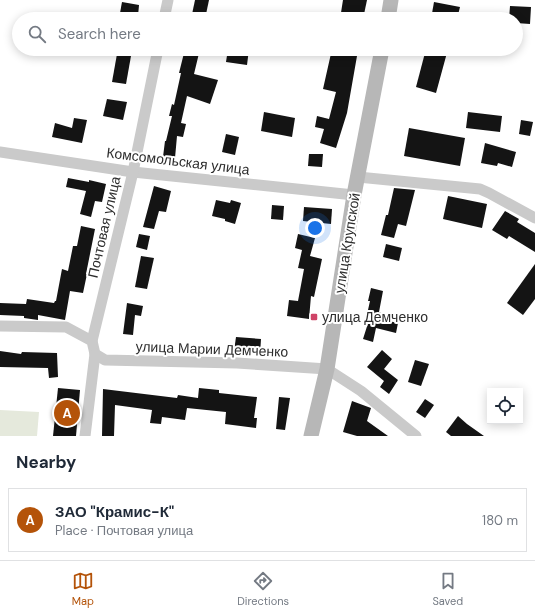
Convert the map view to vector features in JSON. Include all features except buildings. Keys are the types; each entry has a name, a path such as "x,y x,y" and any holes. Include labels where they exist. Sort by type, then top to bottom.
{"street":[{"path":"165,12 168,0"},
{"path":"389,12 391,0"},
{"name":"Почтовая улица","path":"92,341 133,172 157,56"},
{"name":"улица Крупской","path":"311,436 326,369 354,195 381,56"},
{"name":"Комсомольская улица","path":"0,152 133,172 354,195"},
{"path":"358,177 480,189 535,218"},
{"path":"0,326 66,327 92,341 95,354 85,436"},
{"name":"улица Марии Демченко","path":"95,354 105,360 237,363 326,369 361,391 416,436"}],"shaded area":[{"path":"0,410 39,412 37,436 0,436"}],"place":[{"name":"улица Демченко","path":"314,317"},
{"name":"ЗАО \"Крамис-К\"","path":"67,413"}]}
